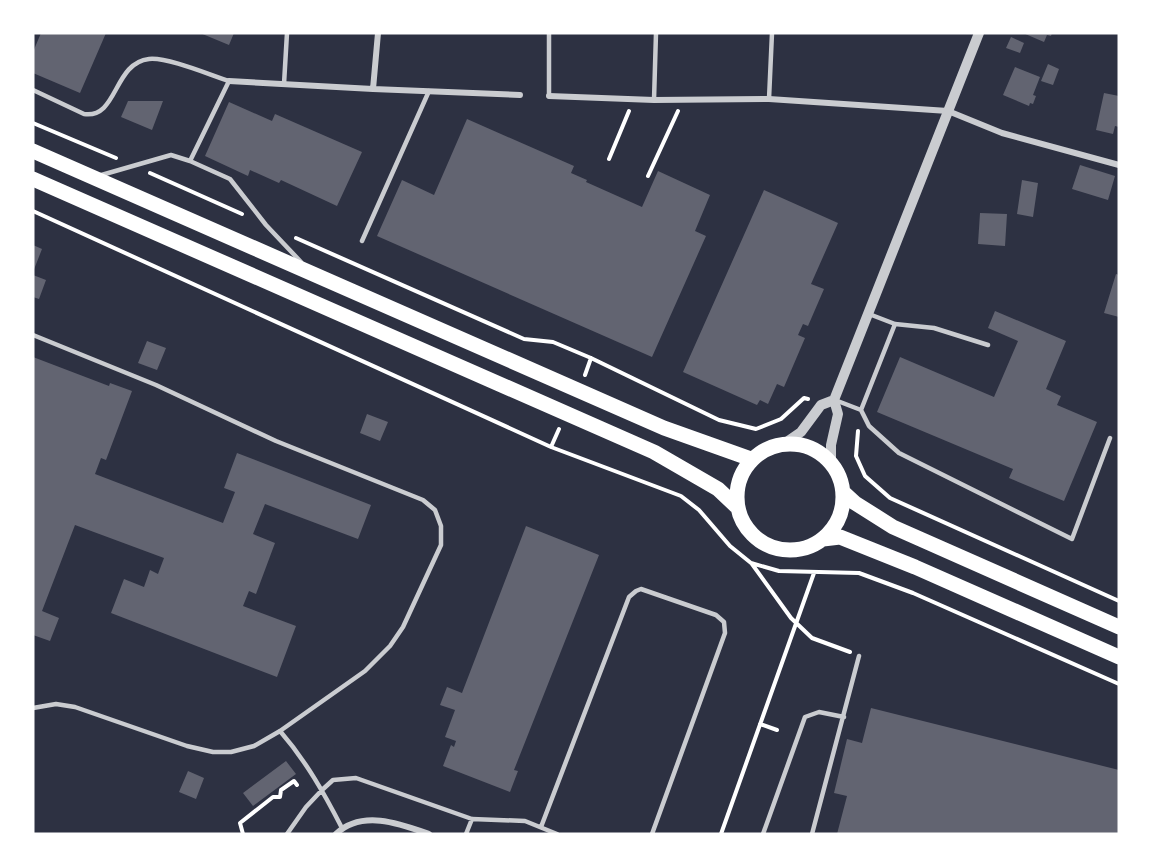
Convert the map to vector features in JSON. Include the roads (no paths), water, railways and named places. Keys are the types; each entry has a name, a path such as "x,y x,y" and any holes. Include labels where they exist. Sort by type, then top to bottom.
{"main road":[{"path":"33,151 664,428 751,459"},
{"path":"33,180 654,452 718,489 736,506 744,525 760,542 780,550 804,549 823,538 836,524 843,492 839,477 831,463 810,447 785,443 767,448 751,459 739,479 736,506"},
{"path":"843,492 855,503 892,527 1119,627"},
{"path":"823,538 840,537 915,567 1119,657"}],"street":[{"path":"373,89 378,33"},
{"path":"831,463 831,445 838,414 834,400 979,33"},
{"path":"229,81 520,95"},
{"path":"549,96 654,100 769,99 948,111 1002,133 1119,165"},
{"path":"785,443 801,432 821,405 834,400"},
{"path":"336,834 342,828 376,820 396,822 429,834"}],"lane":[{"path":"284,84 286,33"},
{"path":"549,33 549,96"},
{"path":"654,100 656,33"},
{"path":"769,99 772,33"},
{"path":"33,90 92,116 106,107 123,75 136,62 143,60 151,58 174,63 229,81 190,161"},
{"path":"362,242 429,91"},
{"path":"94,177 171,155 190,161 230,179 266,225 311,273"},
{"path":"869,314 895,324 934,328 988,345"},
{"path":"861,410 895,324"},
{"path":"33,335 156,385 276,441 423,500 435,510 441,526 441,545 403,627 390,646 365,671 280,731 254,746 231,752 213,752 187,746 75,707 56,704 33,708"},
{"path":"834,400 861,410 869,426 899,453 1072,539 1110,438"},
{"path":"541,827 629,597 641,589 716,615 723,622 725,633 652,834"},
{"path":"813,834 859,656"},
{"path":"763,834 804,717 819,711 844,717"},
{"path":"280,731 300,754 342,828"},
{"path":"287,834 306,807 333,780 356,777 472,819 525,820 557,834"},
{"path":"466,834 472,819"}]}
